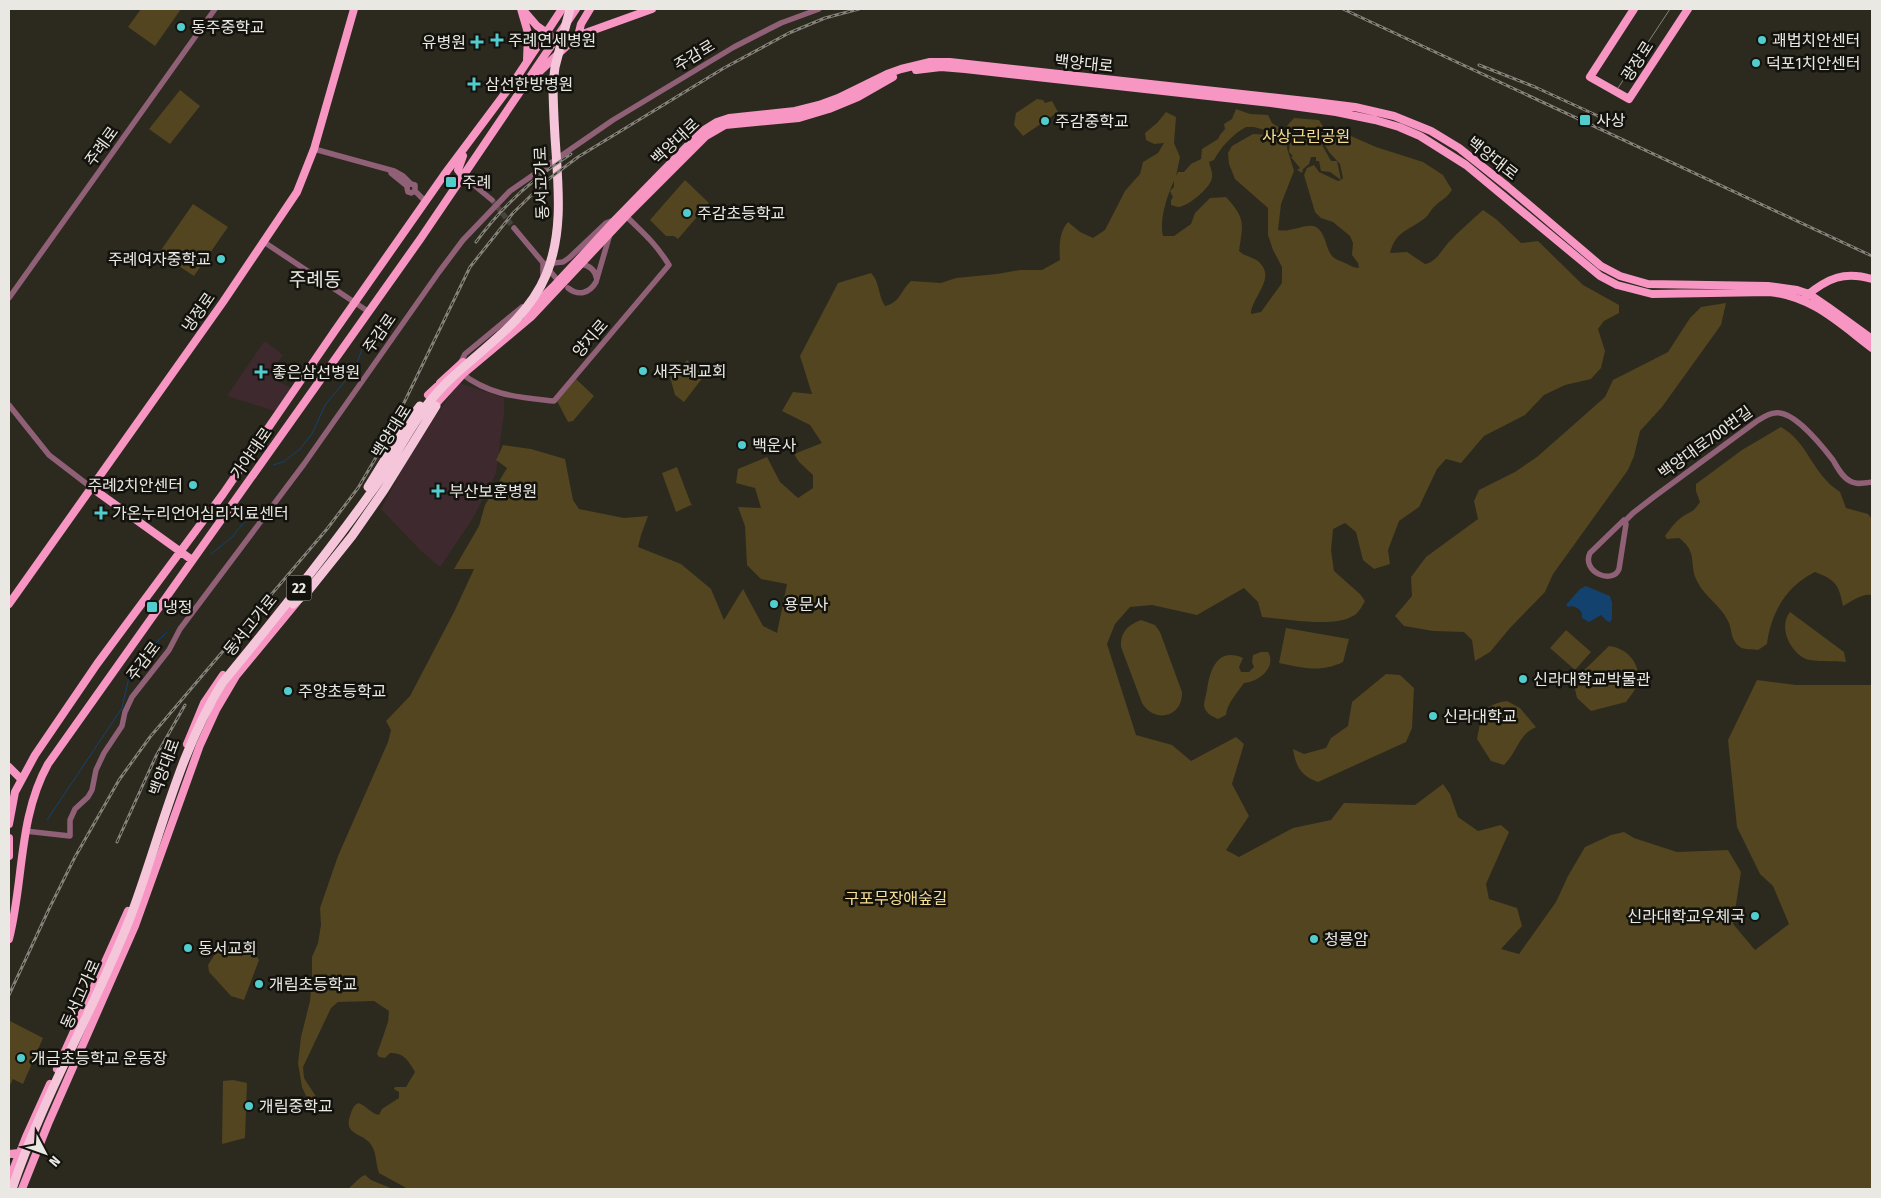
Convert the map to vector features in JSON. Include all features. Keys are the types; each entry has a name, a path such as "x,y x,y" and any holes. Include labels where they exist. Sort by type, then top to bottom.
{"highway":[{"name":"동서고가로","path":"11,1189 38,1122 129,920 200,720 223,682 341,534 373,490 427,405 465,364 509,328 525,310 545,276 554,249 559,208 553,84 555,67 570,9"},
{"name":"동서고가로","path":"17,1189 42,1124 134,920 205,722 226,685 293,604 353,525 430,408 454,381 519,323 536,302 549,279 557,255 563,222 564,200 558,135 557,86 561,60 576,9"},
{"path":"255,643 261,631 368,487 408,422 428,396"},
{"path":"293,604 308,591 352,536 384,490 436,406"}],"main road":[{"name":"냉정로","path":"9,604 264,242 297,192 314,149 354,9"},
{"path":"521,9 537,26 557,38 577,36 652,9"},
{"path":"521,9 528,33 527,62"},
{"name":"가야대로","path":"9,824 15,792 35,755 98,664 278,417 444,175 463,152 527,62 562,9"},
{"name":"가야대로","path":"9,939 25,831 39,780 59,748 369,312 576,9"},
{"path":"527,83 577,36 581,24 590,9"},
{"name":"광장로","path":"1634,9 1590,77 1629,99 1688,9"},
{"path":"537,26 544,27 556,19"},
{"name":"백양대로","path":"22,1189 48,1124 135,926 200,745 224,695 236,676 359,524 423,421 448,389 518,330 582,264 611,232 624,214 706,136 725,125 799,118 844,104 888,79 924,68 949,68 1271,103 1336,112 1375,120 1420,136 1450,153 1600,276 1617,285 1652,294 1769,292 1806,296 1872,339"},
{"path":"462,176 458,170 463,152"},
{"name":"백양대로","path":"9,1180 19,1153 131,904 185,748 204,704 220,679 348,520 374,484 426,400 457,367 496,334 524,314 553,287 616,219 624,214"},
{"path":"1806,296 1836,278 1846,275 1872,280"},
{"name":"백양대로","path":"1806,296 1818,308 1872,348"},
{"path":"342,322 350,319 354,324 346,337 346,342"},
{"path":"428,396 441,383"},
{"path":"436,406 448,389"},
{"path":"92,488 192,560"},
{"path":"206,518 205,525 197,539 200,543 206,540"},
{"path":"59,748 74,720 70,715 62,717"},
{"path":"9,767 21,778"},
{"path":"9,838 9,856"},
{"path":"9,1154 19,1153"}],"street":[{"name":"주례로","path":"9,298 215,9"},
{"name":"주감로","path":"25,831 70,836 70,820 75,809 92,790 96,770 104,753 122,726 125,712 132,697 169,650 180,629 304,464 439,272 484,217 510,191 552,161 660,91 734,47 780,23 818,9"},
{"path":"314,149 403,176 409,185 416,187 415,191 426,202"},
{"path":"462,176 492,200"},
{"name":"양지로","path":"457,367 472,382 506,396 554,401 669,265 646,234 624,214"},
{"path":"543,264 562,262 570,258 606,223 616,219"},
{"path":"514,228 555,277"},
{"path":"568,288 575,293 582,294 594,287 611,232"},
{"path":"264,242 369,312"},
{"path":"457,367 465,354 520,309 540,287 544,275 543,264"},
{"path":"582,264 588,265 593,270 596,282"},
{"path":"9,405 49,455 92,488"},
{"name":"백양대로700번길","path":"1625,521 1655,496 1757,421 1774,413 1784,414 1797,421 1828,454 1843,476 1850,482 1861,484 1872,482"},
{"path":"1621,521 1625,521 1619,569 1612,577 1607,577 1590,568 1588,558 1590,553 1621,521"}],"shaded area":[{"name":"좋은삼선병원","path":"266,342 283,355 278,362 279,382 291,388 275,411 227,396 263,343"},
{"name":"부산보훈병원","path":"459,383 504,398 504,413 496,473 473,518 440,567 421,551 381,509 417,442"}],"green space":[{"path":"141,9 181,9 155,46 128,27"},
{"path":"180,90 200,106 170,144 149,129"},
{"path":"1037,99 1043,100 1045,103 1052,101 1058,112 1023,136 1014,125 1016,113"},
{"name":"구포무장애숲길","path":"1236,109 1250,114 1268,115 1272,123 1283,130 1294,118 1319,120 1327,133 1322,145 1331,161 1337,161 1341,180 1343,178 1340,164 1325,145 1329,136 1334,131 1423,162 1443,175 1452,190 1425,218 1399,235 1390,253 1407,252 1425,264 1429,263 1483,210 1496,219 1521,243 1538,241 1583,285 1619,305 1619,313 1604,321 1598,329 1605,351 1601,368 1591,379 1565,385 1544,395 1525,415 1484,436 1461,463 1446,459 1437,469 1419,507 1399,521 1388,550 1390,564 1374,569 1363,560 1356,532 1345,523 1333,529 1331,550 1334,571 1360,594 1365,601 1355,615 1334,622 1296,621 1262,617 1258,602 1244,588 1197,615 1152,605 1130,607 1115,624 1107,644 1136,735 1172,745 1191,761 1236,737 1244,744 1232,784 1249,816 1226,850 1239,857 1293,828 1331,820 1344,803 1415,805 1443,784 1450,794 1458,817 1478,831 1501,825 1509,832 1486,884 1489,899 1517,908 1522,926 1501,949 1519,954 1556,902 1568,876 1585,847 1611,835 1624,832 1634,838 1677,852 1728,850 1741,872 1733,924 1755,950 1789,924 1773,886 1760,874 1737,827 1728,740 1757,680 1796,685 1872,685 1872,1189 408,1189 379,1173 372,1145 351,1130 349,1126 351,1112 358,1103 379,1115 382,1109 399,1098 399,1092 394,1089 395,1087 406,1087 415,1072 408,1061 399,1054 390,1053 385,1058 379,1057 377,1054 388,1022 389,1011 374,1001 338,1002 331,1008 303,1067 304,1078 317,1098 313,1100 306,1096 302,1087 298,1063 301,1037 310,1001 312,957 318,943 321,925 320,908 338,856 388,742 391,730 386,721 410,696 474,569 454,569 479,526 485,505 507,468 496,460 503,445 531,449 565,459 573,500 579,509 624,518 648,516 638,547 681,564 711,589 724,620 743,589 763,626 777,633 787,584 761,579 747,565 745,526 738,507 761,508 755,488 736,483 738,469 767,457 780,482 798,498 813,488 813,475 799,462 794,454 822,443 810,425 782,411 793,392 812,394 800,356 838,283 871,273 885,306 894,302 911,281 941,283 956,278 1020,270 1042,270 1060,260 1061,235 1068,222 1080,232 1093,238 1105,230 1125,191 1140,174 1143,162 1158,153 1164,143 1154,144 1146,140 1145,133 1166,112 1176,117 1174,143 1180,157 1176,176 1178,172 1184,172 1191,164 1201,159 1202,149 1218,139 1225,129 1224,124 1232,119","holes":["1246,127 1254,127 1287,136 1290,141 1289,152 1293,156 1291,157 1300,168 1297,170 1302,173 1303,169 1309,164 1311,157 1316,157 1321,171 1330,172 1341,180 1338,181 1319,172 1314,165 1307,168 1304,175 1315,212 1321,218 1333,222 1350,236 1353,243 1352,255 1359,268 1334,258 1320,230 1316,227 1308,226 1283,231 1278,230 1281,204 1294,171 1287,148 1287,139 1253,134 1232,146 1228,153 1229,164 1235,179 1268,208 1268,235 1282,267 1282,283 1261,312 1251,314 1264,282 1264,269 1258,261 1239,251 1242,222 1237,211 1226,197 1210,198 1195,213 1191,224 1174,236 1163,236 1163,216 1170,191 1173,197 1171,205 1179,207 1194,200 1204,191 1212,178 1209,162 1214,160 1232,137"]},
{"path":"685,180 709,203 678,239 674,236 666,236 650,220"},
{"path":"193,204 228,227 194,276 159,253"},
{"path":"1726,303 1721,325 1662,407 1640,431 1634,456 1628,470 1553,574 1545,592 1490,652 1475,661 1472,640 1464,632 1433,631 1404,626 1395,616 1412,596 1411,577 1426,557 1478,519 1474,501 1479,490 1515,472 1537,457 1605,397 1613,380 1668,352 1690,318 1701,307"},
{"path":"687,360 704,376 684,402 675,395 670,377 676,374"},
{"path":"576,379 594,396 573,421 568,422 557,401"},
{"path":"1781,427 1798,441 1822,476 1840,492 1846,508 1868,514 1872,519 1872,595 1861,596 1843,606 1840,593 1835,584 1828,578 1815,572 1788,593 1776,611 1767,644 1758,650 1746,649 1737,645 1726,617 1699,585 1694,573 1689,548 1679,538 1667,539 1665,536 1677,521 1693,510 1700,502 1696,491 1696,484 1742,450"},
{"path":"677,467 691,504 693,504 676,512 662,473"},
{"path":"1790,612 1844,652 1846,662 1810,660 1800,656 1791,645 1786,632 1785,625"},
{"path":"1141,620 1155,625 1160,632 1182,692 1178,707 1167,715 1154,714 1147,710 1142,703 1121,647 1123,633 1132,624"},
{"path":"1286,628 1349,639 1343,662 1327,668 1304,668 1279,663"},
{"path":"1566,630 1591,652 1575,670 1550,648"},
{"path":"1609,646 1629,655 1636,667 1638,681 1626,702 1591,711 1577,698 1573,681"},
{"path":"1268,652 1270,663 1268,668 1261,677 1244,683 1231,702 1226,715 1218,719 1206,711 1204,703 1210,675 1217,662 1227,655 1234,655 1243,658 1239,667 1241,672 1249,672 1254,667 1252,662 1253,655"},
{"path":"1386,674 1400,675 1414,688 1412,728 1406,742 1318,782 1303,774 1296,761 1293,749 1304,754 1326,748 1331,738 1348,726 1352,702"},
{"path":"1507,701 1520,708 1536,727 1525,734 1504,765 1491,761 1477,739 1482,717 1487,708"},
{"path":"220,946 257,957 259,960 244,1000 231,996 209,972 208,965"},
{"name":"개금초등학교 운동장","path":"10,1021 43,1038 23,1084 13,1079 9,1087 9,1024"},
{"path":"233,1080 247,1083 245,1138 222,1144 223,1081"},
{"path":"365,1175 371,1180 393,1189 348,1189"}],"water":[{"path":"1586,586 1610,596 1612,619 1610,622 1601,615 1589,622 1582,618 1581,611 1566,605 1580,589"}],"waterway":[{"path":"273,465 283,462 299,450 312,434 325,405 355,369 365,340"},
{"path":"211,554 232,537 246,520 243,503"},
{"path":"47,820 122,708 131,668 167,632"}],"tunnel":[{"path":"492,200 514,228"}],"tram line":[{"path":"1618,88 1670,9"}],"railway":[{"path":"9,995 75,857 119,780 150,737 327,529 358,488 384,444 470,267 513,213 546,181 578,157 724,68 789,33 825,18 859,9"},
{"path":"1343,9 1872,256"},
{"path":"1479,65 1535,87 1609,121"},
{"path":"476,242 507,205 531,183 571,154"},
{"path":"117,842 156,756 185,705"}],"place":[{"name":"동주중학교","path":"181,27"},
{"name":"주례연세병원","path":"497,40"},
{"name":"괘법치안센터","path":"1762,40"},
{"name":"유병원","path":"477,42"},
{"name":"덕포1치안센터","path":"1756,63"},
{"name":"삼선한방병원","path":"474,84"},
{"name":"사상","path":"1585,120"},
{"name":"주감중학교","path":"1045,121"},
{"name":"주례","path":"451,182"},
{"name":"주감초등학교","path":"687,213"},
{"name":"주례여자중학교","path":"221,259"},
{"name":"새주례교회","path":"643,371"},
{"name":"좋은삼선병원","path":"261,372"},
{"name":"백운사","path":"742,445"},
{"name":"주례2치안센터","path":"193,485"},
{"name":"부산보훈병원","path":"438,491"},
{"name":"가온누리언어심리치료센터","path":"101,513"},
{"name":"용문사","path":"774,604"},
{"name":"냉정","path":"152,607"},
{"name":"신라대학교박물관","path":"1523,679"},
{"name":"주양초등학교","path":"288,691"},
{"name":"신라대학교","path":"1433,716"},
{"name":"신라대학교우체국","path":"1755,916"},
{"name":"청룡암","path":"1314,939"},
{"name":"동서교회","path":"188,948"},
{"name":"개림초등학교","path":"259,984"},
{"name":"개금초등학교 운동장","path":"21,1058"},
{"name":"개림중학교","path":"249,1106"}],"district":[{"name":"주례동","path":"315,279"}],"park label":[{"name":"사상근린공원","path":"1306,136"}]}
